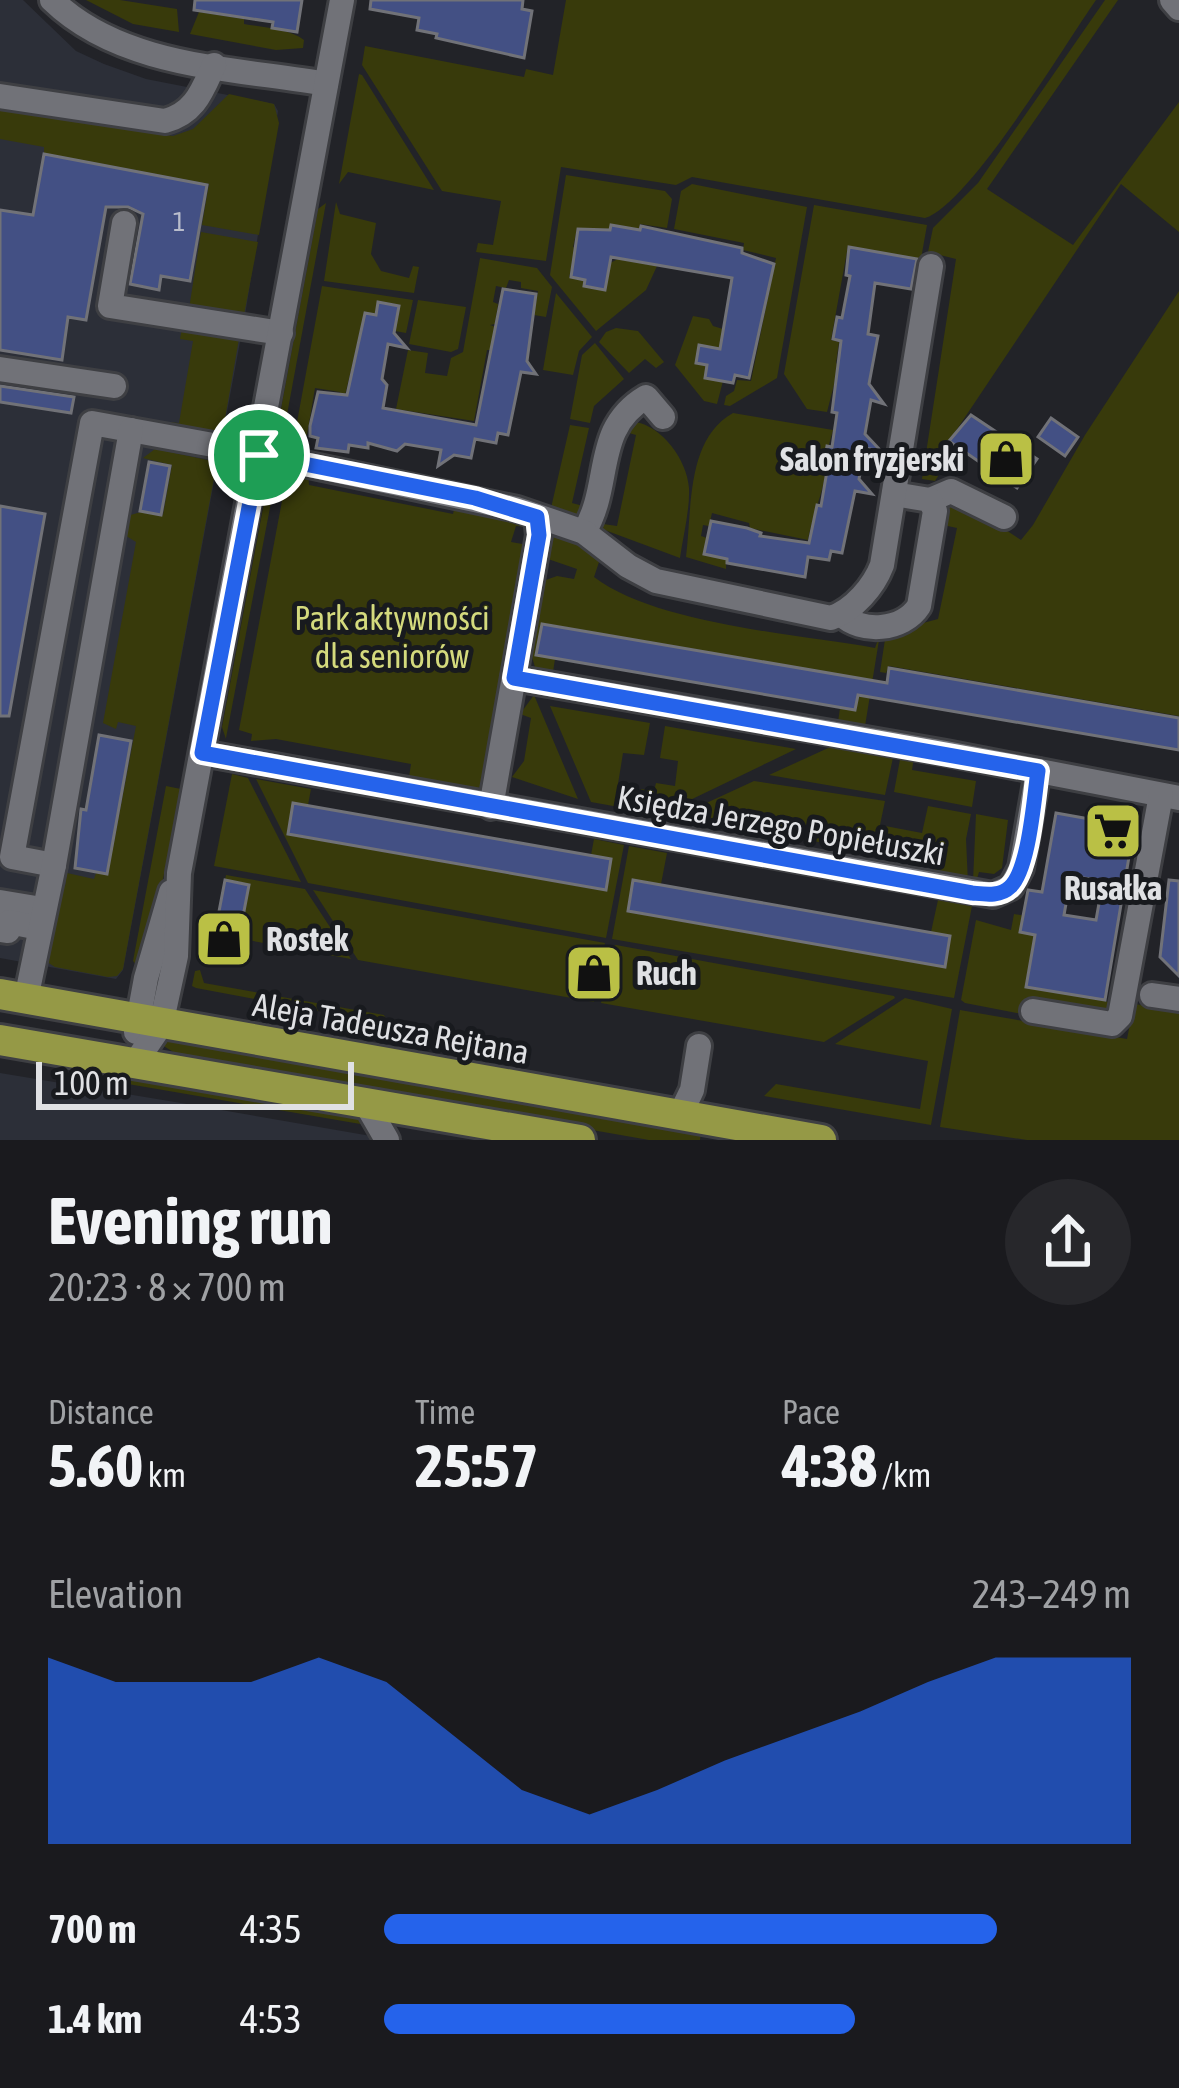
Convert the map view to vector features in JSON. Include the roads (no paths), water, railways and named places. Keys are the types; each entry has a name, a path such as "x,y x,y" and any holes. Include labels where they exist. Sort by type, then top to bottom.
{"main road":[{"name":"Aleja Tadeusza Rejtana","path":"13,996 680,1114 770,1137 821,1140"},
{"path":"0,1040 580,1140"}],"street":[{"path":"52,0 107,40 326,84"},
{"path":"135,1063 176,956 179,873 342,0"},
{"path":"1172,0 1179,8"},
{"path":"0,96 165,122 195,104 214,65"},
{"path":"124,223 110,306 281,332"},
{"path":"54,865 12,857 92,423 475,498 584,532 656,581 831,617 841,614 878,576 931,266"},
{"path":"0,369 114,386"},
{"path":"584,532 594,514 616,422 646,397 663,417"},
{"path":"13,996 41,919 54,865 131,430"},
{"path":"894,494 930,500 951,491 1004,518"},
{"path":"841,614 850,623 873,628 912,616 919,606 935,511 930,500"},
{"path":"491,807 539,535 537,517"},
{"path":"514,678 1170,796 1120,1016 1112,1024 1033,1011"},
{"name":"Księdza Jerzego Popiełuszki","path":"202,753 993,895 1011,887 1021,868 1038,771"},
{"path":"0,902 41,919"},
{"path":"0,930 8,932 9,922 41,919"},
{"path":"1152,995 1179,999"},
{"path":"680,1114 692,1090 699,1046"},
{"path":"365,1102 387,1140"}],"place":[{"name":"Salon fryzjerski","path":"1006,459"},
{"name":"Rusałka","path":"1113,831"},
{"name":"Rostek","path":"224,939"},
{"name":"Ruch","path":"594,973"}],"park label":[{"name":"Park aktywności dla seniorów","path":"392,637"}]}
